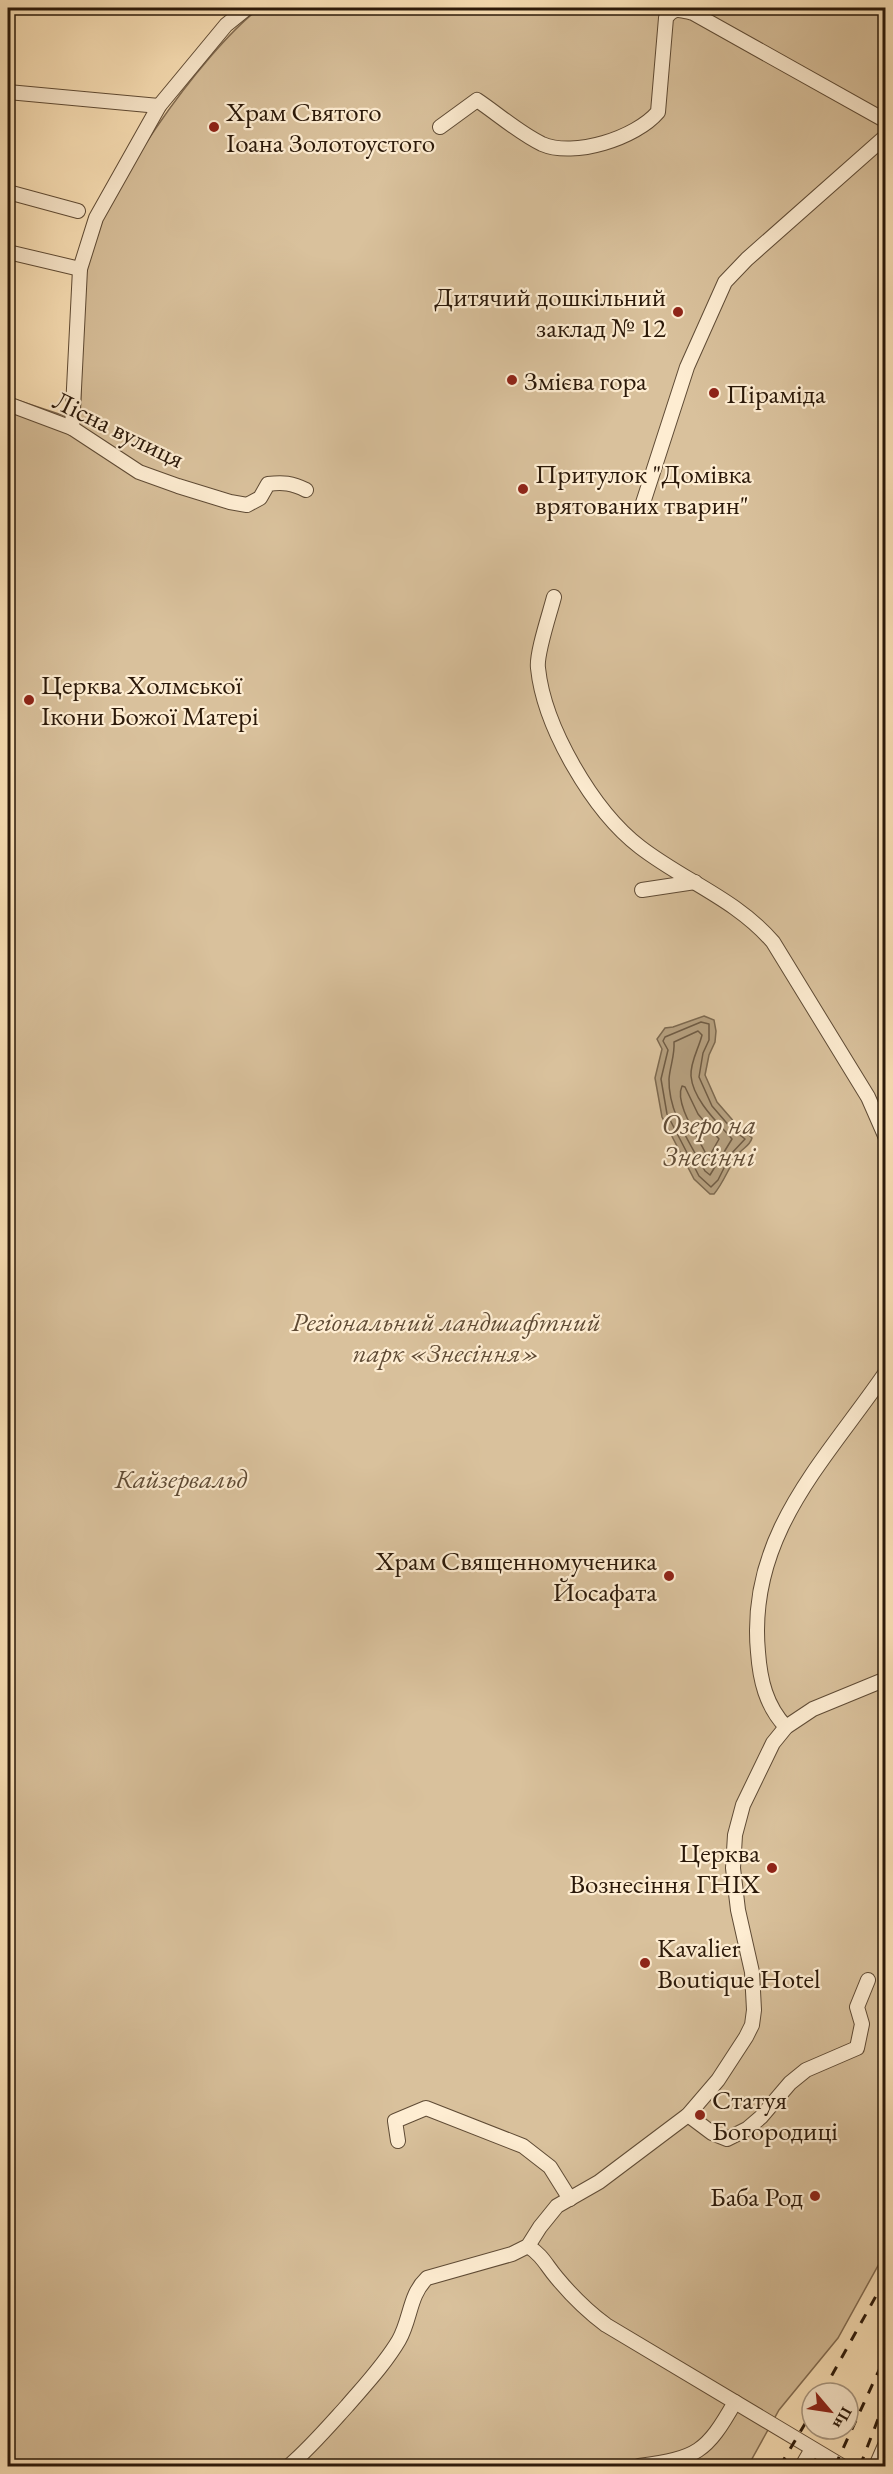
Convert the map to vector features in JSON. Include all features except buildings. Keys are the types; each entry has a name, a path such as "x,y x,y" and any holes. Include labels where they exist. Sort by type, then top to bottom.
{"street":[{"path":"72,428 80,269 96,218 159,106 226,25 248,8"},
{"path":"440,127 477,100 543,144 558,148 600,144 626,135 658,112 666,18 672,10 677,9 693,13 885,121"},
{"path":"8,92 159,106"},
{"path":"642,506 687,367 725,282 885,136"},
{"path":"8,192 78,211"},
{"path":"8,252 80,269"},
{"name":"Лісна вулиця","path":"8,404 72,428 139,471 230,502 248,505 260,498 268,484 280,482 292,483 306,490"},
{"path":"554,597 537,666 551,722 578,774 613,822 640,847 735,906 758,924 773,942 868,1097 885,1138"},
{"path":"642,890 694,882"},
{"path":"786,1726 770,1704 759,1664 756,1628 763,1577 778,1533 801,1490 885,1372"},
{"path":"289,2466 319,2436 387,2357 406,2326 413,2296 419,2285 427,2278 512,2254 528,2246 557,2206 599,2182 688,2115 718,2080 752,2025 754,1984 736,1899 733,1868 735,1835 743,1805 774,1743 786,1726 813,1709 885,1679"},
{"path":"688,2115 712,2133 727,2139 747,2129 761,2117 790,2083 807,2070 857,2048 862,2024 857,2007 868,1980"},
{"path":"398,2140 395,2121 426,2108 523,2146 550,2167 570,2199"},
{"path":"540,2227 543,2256"},
{"path":"528,2246 543,2256 574,2298 606,2325 842,2466"},
{"path":"639,2466 676,2464 704,2447 714,2437 735,2402"},
{"path":"876,2466 885,2443"},
{"path":"802,2466 812,2449"}],"green space":[{"name":"Регіональний ландшафтний парк «Знесіння»","path":"260,8 885,8 885,2253 838,2338 803,2381 800,2381 800,2384 779,2410 748,2466 8,2466 8,397 80,421 84,276 93,241 130,168 156,128 183,91 237,28"}],"water":[{"name":"Озеро на Знесінні","path":"704,1016 714,1020 716,1031 705,1075 717,1102 752,1138 736,1157 714,1194 710,1194 694,1179 662,1117 655,1078 662,1049 657,1039 665,1028"}],"railway":[{"path":"829,2381 886,2278"},
{"path":"835,2466 886,2355"},
{"path":"860,2466 885,2401"},
{"path":"780,2466 800,2432"}],"place":[{"name":"Храм Святого Іоана Золотоустого","path":"214,127"},
{"name":"Дитячий дошкільний заклад № 12","path":"678,312"},
{"name":"Змієва гора","path":"512,380"},
{"name":"Піраміда","path":"714,393"},
{"name":"Притулок \"Домівка врятованих тварин\"","path":"523,489"},
{"name":"Церква Холмської Ікони Божої Матері","path":"29,700"},
{"name":"Храм Священномученика Йосафата","path":"669,1576"},
{"name":"Церква Вознесіння ГНІХ","path":"772,1868"},
{"name":"Kavalier Boutique Hotel","path":"645,1963"},
{"name":"Статуя Богородиці","path":"700,2115"},
{"name":"Баба Род","path":"815,2196"}],"park label":[{"name":"Кайзервальд","path":"181,1478"}]}
